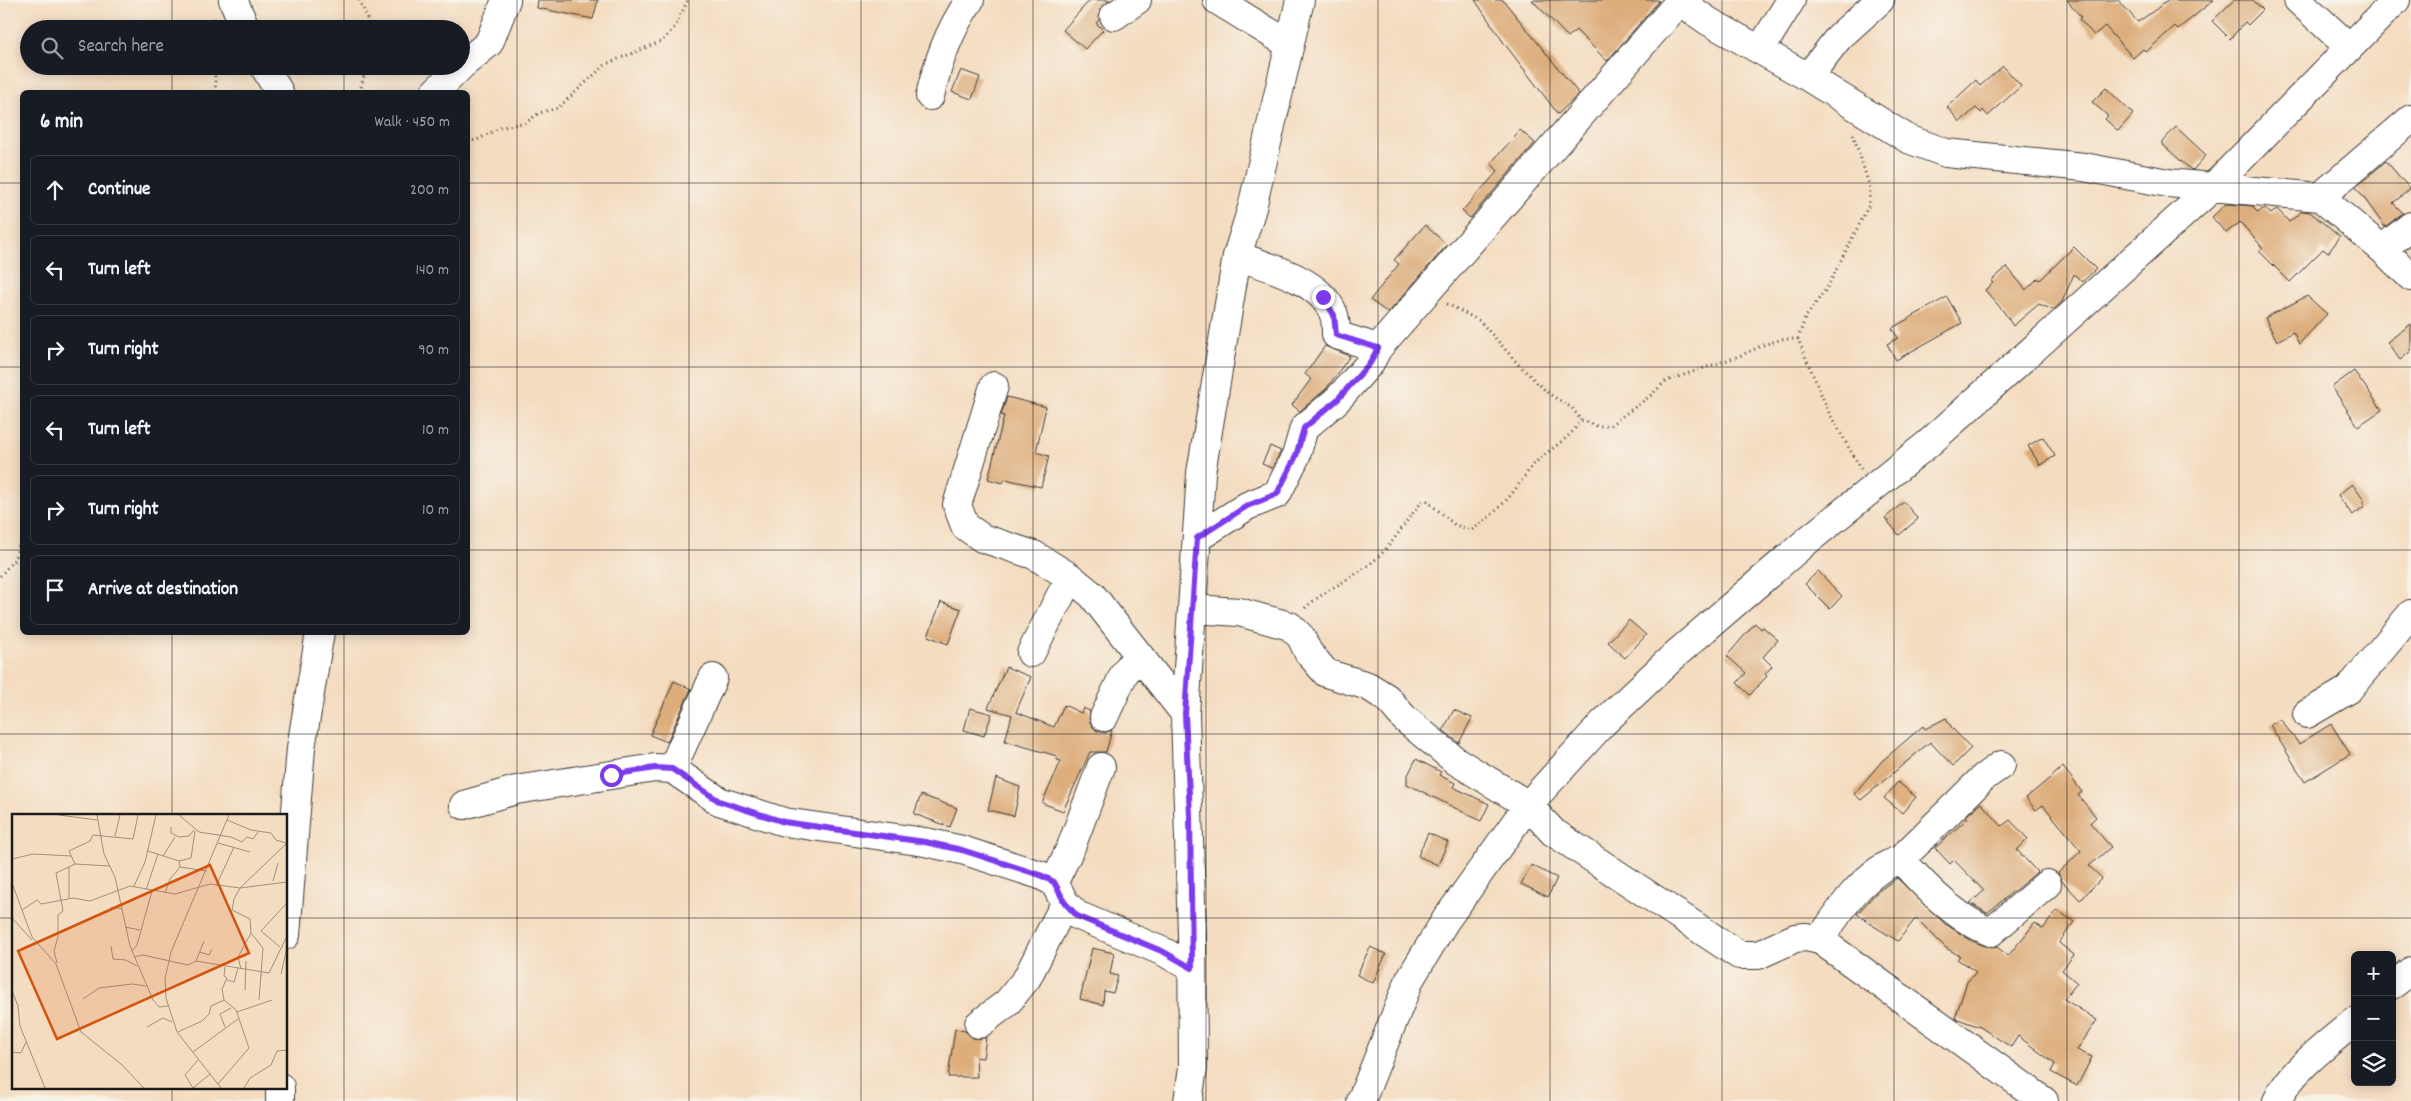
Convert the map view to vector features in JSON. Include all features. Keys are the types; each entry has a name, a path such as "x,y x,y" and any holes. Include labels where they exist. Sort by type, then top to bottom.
{"street":[{"path":"233,0 242,20"},
{"path":"470,59 490,43 506,0"},
{"path":"930,96 938,60 956,20 970,0"},
{"path":"1114,16 1137,0"},
{"path":"1218,0 1290,45"},
{"path":"1188,1101 1193,1068 1190,815 1185,714 1201,473 1237,256 1252,208 1300,0"},
{"path":"1760,50 1791,0"},
{"path":"1808,77 1839,37 1880,0"},
{"path":"2298,0 2349,47"},
{"path":"1362,1101 1410,979 1445,921 1528,805 1603,723 1676,654 1807,541 1929,443 2212,188 2396,0"},
{"path":"1197,538 1247,506 1277,494 1296,456 1304,428 1337,400 1370,363 1378,348 1679,1 1708,21 1808,77 1908,139 1946,152 2084,167 2168,183 2320,197 2382,249 2411,277"},
{"path":"269,75 278,90"},
{"path":"438,90 452,75"},
{"path":"2320,197 2411,119"},
{"path":"2382,249 2411,226"},
{"path":"1237,256 1295,277 1323,297 1334,315 1336,335 1378,348"},
{"path":"994,386 956,505 965,526 982,538 1034,555 1070,577 1092,595 1185,714"},
{"path":"1031,653 1070,577"},
{"path":"1193,609 1239,612 1290,626 1301,637 1308,652 1326,673 1368,686 1387,698 1405,719 1456,761 1528,805 1553,832 1739,955 1758,955 1795,938 1806,937 1820,940 2044,1101"},
{"path":"2308,714 2348,690 2411,614"},
{"path":"288,909 301,748 320,635"},
{"path":"1104,716 1124,674 1138,654"},
{"path":"672,769 713,678"},
{"path":"1820,940 1844,903 1887,864 1901,859 1984,777 2001,765"},
{"path":"978,1024 1007,1003 1027,978 1060,892 1071,848 1101,767"},
{"path":"464,806 516,790 655,768 672,769 719,801 784,822 834,828 953,848 1040,875 1060,892 1077,916 1164,952 1192,968"},
{"path":"1901,859 1919,880 1974,926 1991,932 2047,884"},
{"path":"2396,983 2411,971"},
{"path":"2277,1101 2280,1092 2301,1070 2351,1025"},
{"path":"280,1088 280,1101"}],"path":[{"path":"359,0 367,20"},
{"path":"470,141 477,140 498,128 527,122 539,113 558,108 606,64 662,41 675,27 688,0"},
{"path":"215,75 216,90"},
{"path":"360,90 364,75"},
{"path":"1848,103 1849,121 1870,188 1869,205 1827,288 1805,318 1798,339 1829,413 1852,457 1873,489"},
{"path":"1423,297 1434,298 1480,321 1519,365 1548,393 1572,408 1581,420 1597,426 1609,426 1666,382 1742,355 1763,345 1783,339 1798,339"},
{"path":"1290,626 1299,613 1319,595 1357,575 1378,557 1423,501 1427,501 1455,525 1472,530 1510,495 1537,462 1568,438 1581,420"},
{"path":"0,576 14,560 20,543"}],"building":[{"path":"538,0 598,0 593,19 537,8"},
{"path":"1090,0 1110,0 1100,9 1099,20 1096,23 1103,30 1085,49 1063,30"},
{"path":"1475,0 1503,0 1579,94 1558,114 1504,43"},
{"path":"1532,0 1659,1 1607,61 1576,30 1568,37"},
{"path":"2067,0 2118,0 2138,22 2169,0 2214,0 2178,29 2175,26 2146,52 2143,49 2133,58 2105,26 2094,35 2079,19 2081,17"},
{"path":"2234,0 2253,0 2263,10 2248,25 2245,22 2230,39 2212,21"},
{"path":"2003,66 2021,86 1988,116 1983,110 1981,113 1976,108 1960,122 1947,107 1976,80 1980,86"},
{"path":"961,70 980,77 972,99 952,92"},
{"path":"2106,88 2133,114 2118,131 2105,119 2108,116 2092,102"},
{"path":"2176,127 2206,155 2193,170 2161,143"},
{"path":"1520,130 1535,143 1470,218 1462,211 1498,171 1491,163"},
{"path":"2386,161 2410,189 2393,203 2403,213 2385,227 2356,187"},
{"path":"2226,204 2253,206 2257,212 2265,208 2271,214 2277,209 2289,222 2302,211 2310,212 2340,237 2328,253 2323,249 2290,282 2259,251 2263,248 2240,222 2226,233 2212,217"},
{"path":"1425,225 1447,245 1388,313 1370,300 1399,264 1394,260"},
{"path":"2074,247 2096,269 2082,282 2074,274 2062,302 2053,310 2039,304 2013,326 1985,290 1993,283 1991,281 2007,267 2026,290 2038,278 2040,280"},
{"path":"2307,296 2327,314 2299,344 2293,332 2277,341 2265,318"},
{"path":"1947,297 1962,323 1896,360 1887,344 1898,338 1892,328"},
{"path":"2411,324 2411,351 2400,360 2387,342"},
{"path":"1325,346 1350,356 1326,389 1300,411 1292,405 1311,379 1305,374"},
{"path":"2354,371 2382,410 2358,426 2332,387"},
{"path":"1007,397 1046,407 1036,452 1049,456 1041,487 1005,479 1003,483 988,479 1004,416 1001,415"},
{"path":"2043,437 2055,456 2040,465 2028,446"},
{"path":"1270,446 1281,451 1272,468 1262,464"},
{"path":"2352,484 2364,500 2364,507 2352,515 2338,495"},
{"path":"1904,502 1918,519 1899,535 1885,518"},
{"path":"1818,571 1842,596 1830,609 1805,584"},
{"path":"941,602 961,609 948,644 928,636"},
{"path":"1629,620 1646,635 1625,658 1608,642"},
{"path":"1755,623 1761,629 1763,627 1778,640 1763,657 1772,666 1765,674 1767,676 1750,695 1737,683 1746,673 1727,656"},
{"path":"1006,667 1031,677 1016,712 1054,727 1064,705 1081,713 1083,708 1090,711 1089,719 1097,731 1105,733 1112,730 1106,752 1090,752 1063,811 1042,803 1061,761 1057,760 1057,756 1005,741 1012,715 988,708"},
{"path":"674,681 691,689 667,742 650,735"},
{"path":"970,708 992,714 984,736 964,730"},
{"path":"1454,710 1472,718 1459,743 1443,730"},
{"path":"1946,718 1952,728 1971,748 1953,766 1930,742 1861,800 1854,794 1882,761 1923,726 1925,729"},
{"path":"2280,719 2299,744 2331,724 2350,754 2305,782 2270,725"},
{"path":"1416,759 1441,772 1439,775 1455,783 1453,787 1489,804 1481,821 1407,784 1407,777"},
{"path":"2063,767 2082,792 2078,795 2096,817 2090,823 2111,847 2089,866 2102,878 2080,900 2062,881 2058,873 2081,851 2043,805 2036,810 2026,798"},
{"path":"996,778 1020,787 1014,816 988,810"},
{"path":"1898,782 1916,797 1902,813 1884,798"},
{"path":"921,795 957,808 950,827 914,814"},
{"path":"1981,803 2002,826 2010,820 2028,839 2017,850 2037,872 1987,913 1970,903 1984,891 1954,860 1950,864 1935,848 1968,818 1966,816"},
{"path":"1428,833 1448,842 1438,865 1418,856"},
{"path":"1531,865 1557,878 1548,897 1521,884"},
{"path":"1897,878 1945,924 1972,941 1985,946 1996,946 2008,956 2035,923 2043,929 2057,910 2074,922 2059,943 2074,955 2062,970 2077,983 2064,999 2097,1020 2077,1050 2092,1057 2077,1086 2051,1072 2055,1064 2018,1036 2011,1047 1980,1027 1955,1018 1967,982 1976,972 1957,959 1960,956 1946,948 1916,918 1898,941 1857,914 1877,892"},
{"path":"1370,947 1386,954 1373,983 1357,975"},
{"path":"1092,948 1114,953 1110,974 1118,976 1113,993 1104,991 1103,1005 1080,999"},
{"path":"955,1029 965,1031 973,1038 986,1038 983,1058 976,1057 977,1077 948,1077"}],"route":[{"path":"611,775 655,768 672,769 719,801 784,822 925,842 962,850 1040,875 1054,882 1065,903 1077,916 1164,952 1192,968 1190,815 1185,714 1197,538 1247,506 1277,494 1296,456 1304,428 1337,400 1370,363 1378,348 1336,335 1334,315 1323,297"}]}
